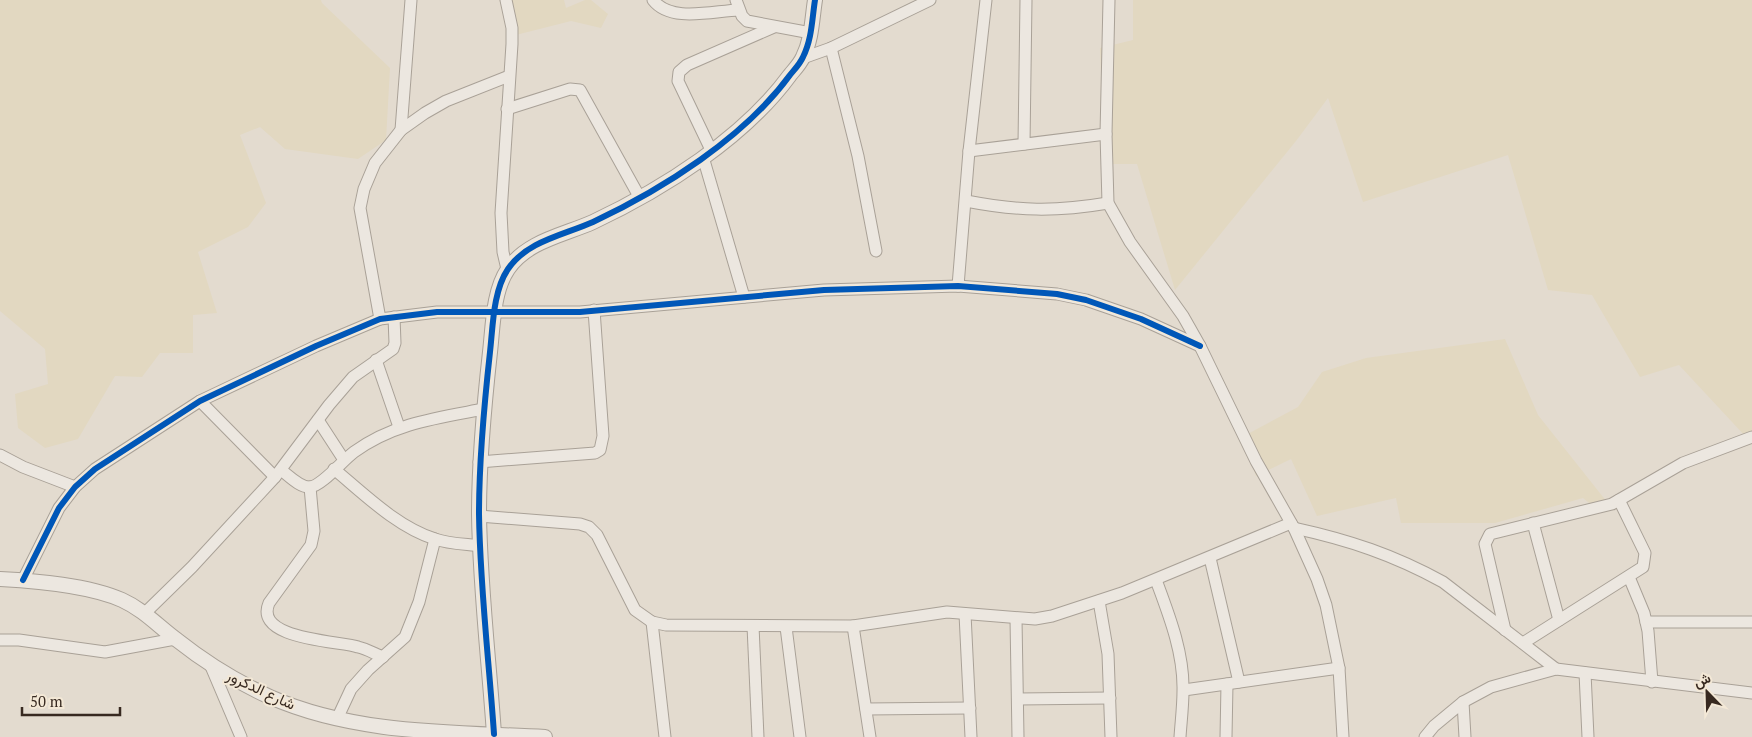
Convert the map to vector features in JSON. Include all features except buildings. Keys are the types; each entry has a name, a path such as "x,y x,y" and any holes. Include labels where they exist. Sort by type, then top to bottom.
{"street":[{"path":"402,130 411,0"},
{"path":"506,0 512,28 501,234 507,270"},
{"path":"653,0 663,10 677,14 737,5 747,21 811,33"},
{"path":"494,734 479,516 480,462 484,409 495,311 501,282 507,270 520,255 536,244 583,226 640,198 707,153 748,122 777,93 803,58 811,33 816,0"},
{"path":"803,58 831,48 930,0"},
{"path":"958,286 969,151 986,0"},
{"path":"1024,144 1026,0"},
{"path":"1109,0 1106,134 1108,203 1125,234 1183,316 1200,346 1256,461 1293,526 1326,605 1339,668 1343,737"},
{"path":"744,297 707,153 678,81 679,72 687,65 774,27"},
{"path":"831,48 858,156 876,251"},
{"path":"380,319 360,208 361,199 375,163 402,130 425,112 446,101 509,76"},
{"path":"507,109 570,89 580,90 640,198"},
{"path":"969,151 1106,134"},
{"path":"966,201 1026,210 1069,210 1108,203"},
{"path":"23,580 55,516 76,487 95,469 200,401 316,346 380,319 438,312 495,311 542,313 878,287 958,286 1057,294 1086,300 1141,320 1200,346"},
{"path":"480,462 595,453 600,450 603,436 594,310"},
{"path":"145,613 192,567 278,473 353,377 394,347 394,317"},
{"path":"376,360 400,427"},
{"path":"200,401 278,473 310,488 319,484 362,446 400,427 484,409"},
{"path":"318,420 344,460"},
{"path":"1505,630 1486,540 1490,534 1596,509 1619,500 1683,463 1752,437"},
{"path":"0,455 23,467 76,487"},
{"path":"334,469 389,514 435,539 481,546"},
{"path":"310,488 314,522 312,545 269,603 266,611 268,616 275,624 299,637 359,647 383,657"},
{"path":"1522,643 1641,570 1646,557 1619,500"},
{"path":"479,516 571,523 589,527 596,535 635,610 652,622 666,625 786,627 853,626 947,612 1016,619 1052,616 1156,580 1293,526 1344,539 1395,557 1443,582 1556,670"},
{"path":"1533,524 1559,620"},
{"path":"337,719 351,689 368,670 405,637 425,581 435,539"},
{"path":"1210,558 1233,683 1226,737"},
{"path":"1629,577 1646,622 1652,682"},
{"name":"شارع الدكرور","path":"0,579 23,580 96,592 122,600 145,613 175,639 210,664 272,697 337,719 380,727 476,735 494,734 545,737"},
{"path":"1156,580 1175,637 1184,690 1180,737"},
{"path":"1099,601 1108,654 1111,737"},
{"path":"965,614 971,737"},
{"path":"1016,619 1018,737"},
{"path":"652,622 665,737"},
{"path":"1646,622 1752,622"},
{"path":"752,626 758,737"},
{"path":"853,626 870,737"},
{"path":"786,627 800,737"},
{"path":"0,640 19,640 105,652 175,639"},
{"path":"210,664 241,737"},
{"path":"1184,690 1339,668"},
{"path":"1425,737 1434,726 1463,702 1491,687 1510,680 1556,670 1752,693"},
{"path":"1585,673 1588,737"},
{"path":"1018,698 1110,698"},
{"path":"1463,702 1465,737"},
{"path":"866,708 970,708"}],"shaded area":[{"path":"0,0 321,0 390,68 386,140 358,159 285,149 260,127 240,135 266,203 248,227 198,252 217,313 193,315 193,353 160,353 142,377 115,376 78,439 45,448 18,428 15,394 48,384 45,349 0,311"},
{"path":"502,0 564,0 566,8 585,0 591,0 608,14 601,28 571,21 512,36"},
{"path":"1133,0 1752,0 1752,434 1746,437 1679,365 1640,377 1592,295 1548,290 1508,155 1363,202 1328,98 1296,141 1175,290 1137,164 1105,164 1100,48 1133,40"},
{"path":"1505,339 1538,415 1607,502 1594,507 1583,498 1495,523 1401,523 1396,498 1317,516 1291,459 1256,476 1242,437 1298,407 1322,372 1366,358"}],"cycle path":[{"path":"494,734 481,569 479,493 482,433 493,320 499,288 503,278 516,259 525,252 547,240 593,222 647,194 700,160 750,120 802,60 810,36 815,0"},
{"path":"23,580 59,508 75,487 95,469 200,401 316,346 380,319 437,312 580,312 824,290 958,286 1057,294 1086,300 1141,319 1200,346"}]}
